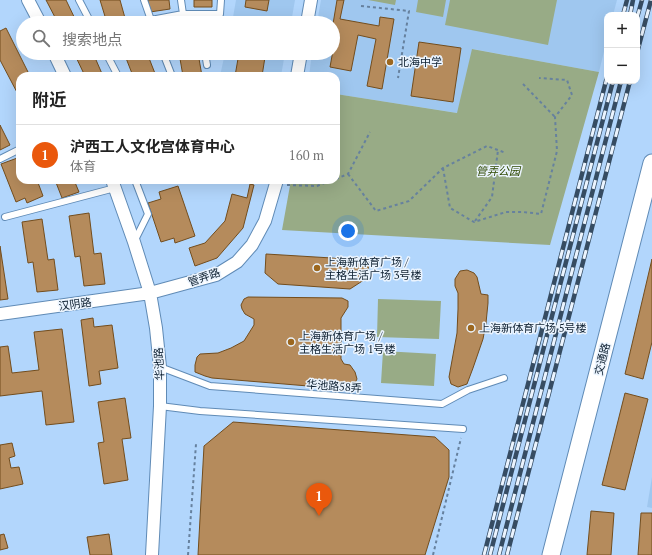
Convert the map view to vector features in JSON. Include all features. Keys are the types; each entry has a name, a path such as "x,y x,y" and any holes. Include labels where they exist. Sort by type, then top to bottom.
{"main road":[{"name":"交通路","path":"551,555 652,163"}],"street":[{"path":"28,0 36,16"},
{"path":"308,16 311,0"},
{"path":"57,60 63,72"},
{"path":"298,72 300,60"},
{"name":"华池路","path":"114,184 150,294 156,328 160,367 160,406 152,555"},
{"name":"管弄路","path":"150,294 216,275 237,262 252,245 265,221 275,184"},
{"name":"汉阴路","path":"0,314 150,294"}],"lane":[{"path":"79,0 87,16"},
{"path":"144,0 150,16"},
{"path":"181,0 183,14"},
{"path":"175,16 183,14 220,14 221,0"},
{"path":"110,60 116,72"},
{"path":"166,60 170,72"},
{"path":"206,60 207,65"},
{"path":"0,159 16,151"},
{"path":"5,217 114,184"},
{"path":"134,242 148,214 137,184"},
{"name":"华池路58弄","path":"160,367 210,386 442,404 468,390 504,378"},
{"path":"160,406 201,411 463,429"}],"path":[{"path":"361,6 409,11 398,78"},
{"path":"443,168 450,208 474,222 506,212 541,214 557,151 555,117 572,94 567,80 538,78"},
{"path":"523,84 555,117"},
{"path":"340,177 348,174 370,132"},
{"path":"348,174 376,211 409,201 443,168 487,146 506,153"},
{"path":"474,222 492,197 498,150"},
{"path":"296,184 317,186 322,184"},
{"path":"433,555 463,429"},
{"path":"188,555 196,444"}],"shaded area":[{"path":"236,0 295,0 292,16 233,16"},
{"name":"北海中学","path":"321,0 617,0 614,12 604,12 604,51 599,72 473,49 458,113 340,95 340,72 310,72 311,60 340,60 340,16 318,16"},
{"path":"223,60 284,60 282,72 221,72"},
{"path":"652,477 652,508 647,507"}],"green space":[{"path":"368,0 396,0 395,5"},
{"path":"418,0 446,0 443,17 416,12"},
{"path":"450,0 557,0 548,45 445,25"},
{"name":"管弄公园","path":"472,49 599,72 550,245 282,230 290,184 340,184 340,95 457,113"},
{"path":"378,299 441,301 439,339 377,337"},
{"path":"383,351 436,354 434,386 381,383"}],"building":[{"path":"46,0 66,0 74,16 54,16"},
{"path":"100,0 120,0 124,16 105,16"},
{"path":"148,0 169,0 170,9 150,12"},
{"path":"194,0 212,0 212,7 194,7"},
{"path":"246,0 269,0 267,11 245,7"},
{"path":"337,0 344,0 340,19 340,16 334,16"},
{"path":"380,17 394,19 382,89 367,86 376,39 358,35 351,71 330,67 331,60 340,60 340,19 379,26"},
{"path":"6,28 16,48 16,60 22,60 28,72 16,72 16,90 0,60 0,31"},
{"path":"419,42 461,48 453,102 411,96"},
{"path":"77,60 96,60 101,72 83,72"},
{"path":"127,60 150,60 154,72 131,72"},
{"path":"180,60 199,60 201,72 182,72"},
{"path":"238,60 265,60 263,72 236,72"},
{"path":"0,125 10,145 0,150"},
{"path":"16,158 16,184 38,184 43,196 27,203 25,198 16,202 1,164"},
{"path":"57,184 76,184 79,192 62,198"},
{"path":"250,184 254,185 243,228 217,258 195,266 189,248 205,243 225,221 232,194 247,198"},
{"path":"178,186 195,236 175,243 174,238 161,242 148,203 161,199 159,192"},
{"path":"89,213 94,254 101,253 105,284 84,286 80,256 75,257 69,216"},
{"path":"42,219 48,260 54,259 58,290 37,292 33,262 28,263 22,222"},
{"path":"0,246 8,299 0,300"},
{"name":"上海新体育广场 / 主格生活广场 3号楼","path":"266,254 369,262 367,278 350,289 278,284 265,273"},
{"path":"652,259 652,342 643,379 625,374"},
{"name":"上海新体育广场 5号楼","path":"467,270 474,273 477,277 481,294 488,295 488,303 483,339 473,368 467,384 458,387 451,384 449,377 457,333 458,293 455,286 455,279 460,271"},
{"name":"上海新体育广场 / 主格生活广场 1号楼","path":"248,297 342,298 348,301 348,307 341,318 341,359 344,364 350,365 355,372 357,379 351,389 212,378 195,372 197,357 200,354 218,353 244,341 254,325 254,319 245,314 241,305 244,299"},
{"path":"93,318 94,327 112,325 118,368 99,371 101,384 89,386 81,320"},
{"path":"62,329 74,422 46,425 42,391 0,396 0,347 8,346 12,373 39,370 34,332"},
{"path":"625,393 648,399 625,490 602,485"},
{"path":"125,398 131,438 122,439 128,480 104,484 98,443 104,442 98,402"},
{"path":"233,422 435,437 449,450 449,477 425,555 198,555 204,446"},
{"path":"12,443 15,456 9,458 11,468 19,467 23,484 0,489 0,445"},
{"path":"591,511 614,513 611,555 587,555"},
{"path":"641,513 652,513 652,555 638,555"},
{"path":"4,534 8,548 0,550 0,535"},
{"path":"109,534 112,555 90,555 87,537"}],"railway":[{"path":"624,12 627,0"},
{"path":"631,12 633,0"},
{"path":"639,12 642,0"},
{"path":"638,48 651,0"},
{"path":"484,555 605,84"},
{"path":"490,555 612,84"},
{"path":"499,555 620,84"},
{"path":"507,555 629,84"}],"place":[{"name":"北海中学","path":"390,62"},
{"name":"上海新体育广场 / 主格生活广场 3号楼","path":"317,268"},
{"name":"上海新体育广场 5号楼","path":"471,328"},
{"name":"上海新体育广场 / 主格生活广场 1号楼","path":"291,342"},
{"name":"沪西工人文化宫体育中心","path":"319,516"}]}
